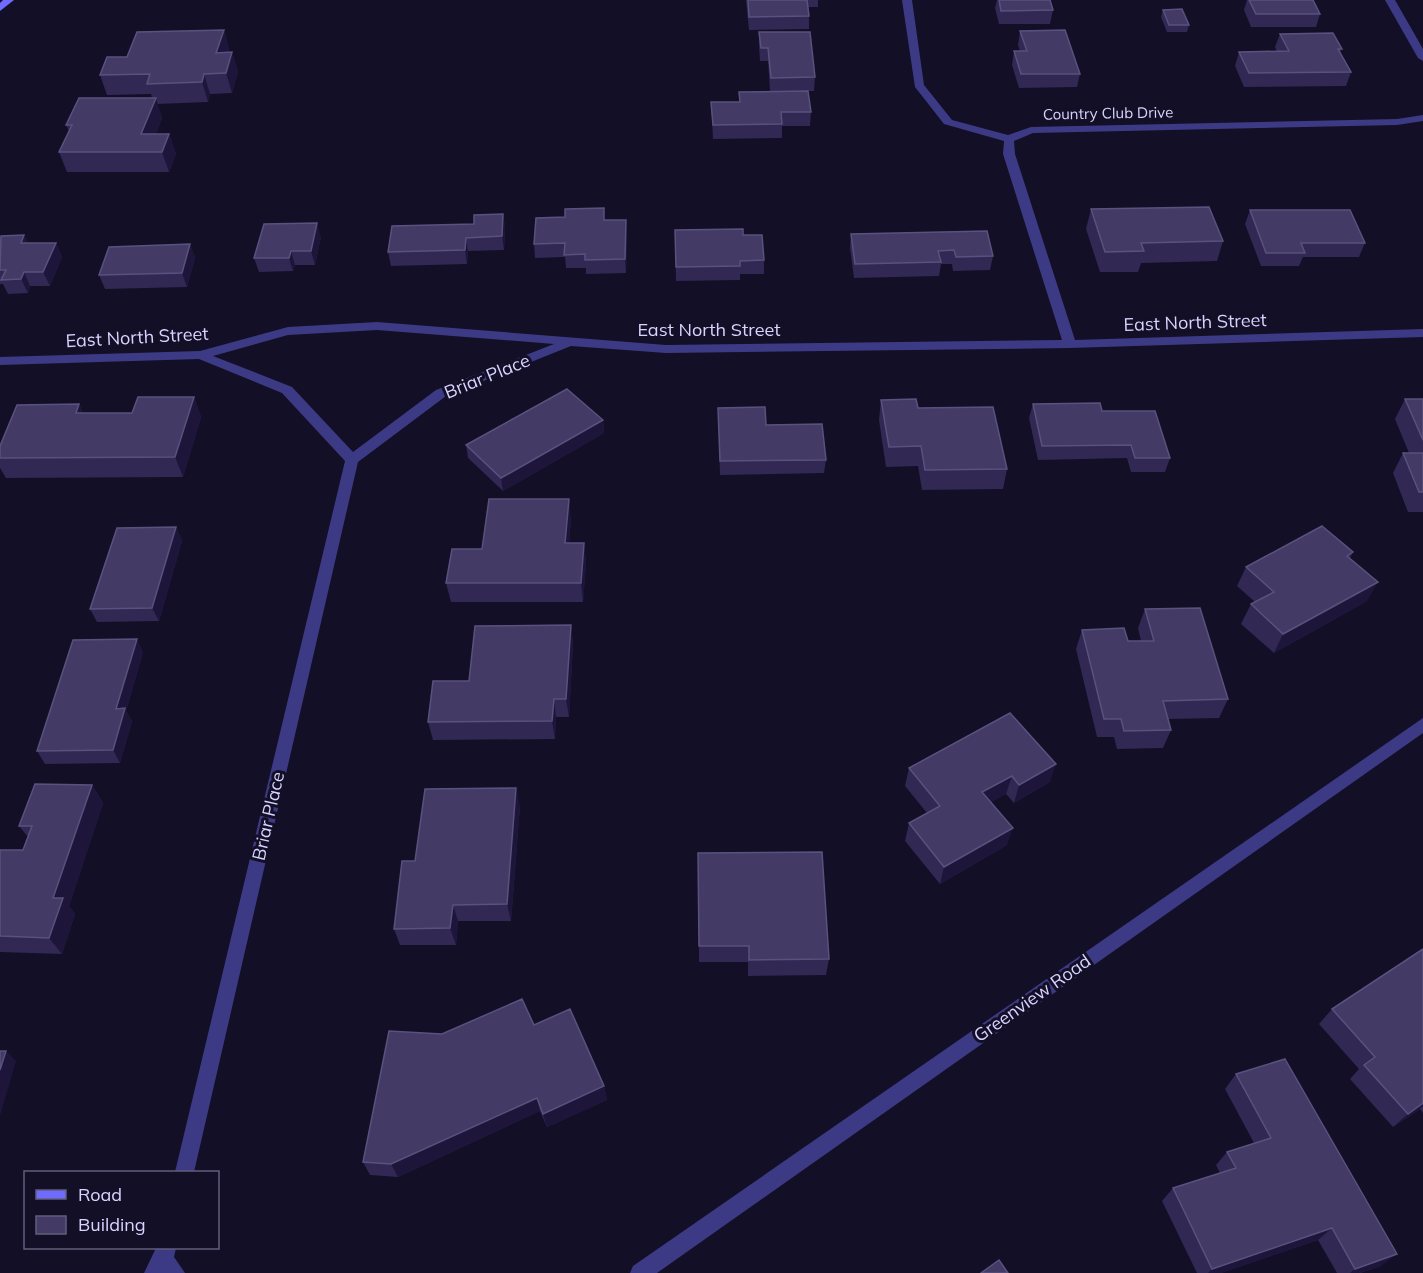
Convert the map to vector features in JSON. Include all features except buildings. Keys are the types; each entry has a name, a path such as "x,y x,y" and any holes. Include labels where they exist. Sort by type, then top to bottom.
{"street":[{"path":"0,8 9,0"},
{"path":"907,0 919,85 948,122 1009,139 1010,154 1070,344"},
{"path":"1390,0 1423,58"},
{"name":"Country Club Drive","path":"1009,139 1031,130 1397,122 1423,118"},
{"name":"East North Street","path":"0,361 200,355 288,331 377,326 666,350 1070,344 1423,333"},
{"name":"Briar Place","path":"184,1171 352,460 441,393 569,343"},
{"path":"200,355 286,390 352,460"},
{"name":"Greenview Road","path":"640,1273 1423,724"}]}
